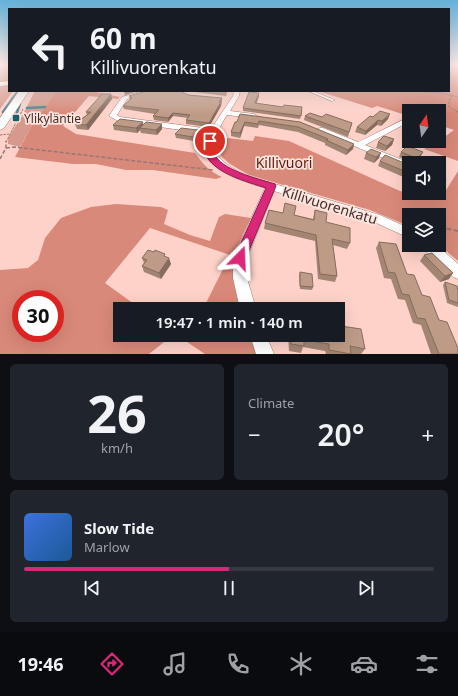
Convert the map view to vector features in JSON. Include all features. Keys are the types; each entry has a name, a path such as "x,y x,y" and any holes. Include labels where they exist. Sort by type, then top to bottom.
{"main road":[{"path":"0,126 23,92"}],"street":[{"path":"148,92 123,99 113,116 118,119 214,132"},
{"path":"222,99 235,96"},
{"name":"Killivuorenkatu","path":"235,96 214,132 208,146 209,152 213,158 228,171 240,177 376,218 402,230"},
{"path":"226,113 260,117"},
{"path":"359,145 402,123"},
{"path":"315,128 402,163"},
{"path":"246,302 239,280 238,270 240,258 271,186"},
{"path":"436,252 458,273"},
{"path":"261,342 265,354"}],"lane":[{"path":"313,92 333,100"}],"path":[{"path":"420,92 458,97"},
{"path":"452,95 449,102 449,107 458,112"},
{"path":"0,159 6,148 6,140 26,103"},
{"path":"0,135 9,134"},
{"path":"6,148 14,147 159,165 228,171"},
{"path":"446,229 458,232"}],"shaded area":[{"path":"8,83 8,92 12,92 0,109 0,84"},
{"path":"34,92 55,92 31,127 20,147 8,144 8,138"}],"green space":[{"path":"450,82 458,82 458,161 424,149 446,148 446,136 454,130 446,127 446,104 402,104 402,114 377,106 372,108 321,92 450,92"},
{"path":"55,92 96,92 120,97 118,99 89,96 63,126 76,134 195,153 207,167 222,177 216,179 153,170 126,170 96,164 73,164 15,157 31,127"},
{"name":"Killivuori","path":"255,136 289,141 402,191 402,200 446,200 446,190 458,171 458,261 446,251 446,208 402,208 402,223 370,210 249,175 230,164 222,157 217,143 219,137 253,141"},
{"path":"116,204 161,207 168,210 164,224 190,235 210,241 219,217 225,214 251,218 236,251 230,255 150,228 105,283 131,302 113,302 113,342 164,342 149,354 0,354 0,270 28,268 38,260 45,238 61,218 91,207"},
{"path":"226,263 233,266 234,283 240,302 206,302"},
{"path":"187,342 253,342 257,354 205,354"}],"building":[{"path":"143,92 182,92 188,95 222,98 209,123 186,120 190,115 173,113 168,118 153,116 159,110 123,106 132,98 129,96"},
{"path":"249,92 259,93 255,103 283,107 284,105 302,107 301,116 243,108"},
{"path":"102,94 111,94 86,125 75,124 91,112 86,112"},
{"path":"380,111 390,114 382,121 378,120 366,131 357,127 370,116 373,117"},
{"path":"310,113 322,117 326,114 352,123 349,132 305,116"},
{"path":"240,114 300,122 354,144 348,150 326,140 328,139 298,127 259,121 258,124 245,122 240,133 231,132"},
{"path":"120,119 143,122 136,128 113,125"},
{"path":"146,122 162,124 156,130 140,128"},
{"path":"181,128 198,130 193,137 175,134"},
{"path":"384,136 394,139 387,146 378,142"},
{"path":"405,148 412,148 423,152 419,156 411,156 401,152"},
{"path":"371,149 381,153 376,157 366,153"},
{"path":"385,155 402,162 402,170 380,161"},
{"path":"285,203 296,206 294,215 314,220 315,210 327,213 326,222 350,228 350,243 332,239 337,276 320,274 316,235 265,223 269,210 283,213"},
{"path":"379,242 396,244 407,274 414,275 422,295 430,297 439,320 447,322 458,348 458,354 439,354 425,319 417,318 409,295 402,294 395,273 388,272"},
{"path":"148,250 154,252 155,250 165,254 164,256 169,258 159,273 142,266 147,260 142,258"},
{"path":"432,253 453,273 445,276 424,255"},
{"path":"300,272 312,274 313,287 300,286"},
{"path":"445,282 457,286 458,303 449,300"},
{"path":"345,327 361,329 365,349 350,346 351,354 329,350 329,344 316,342 345,342"},
{"path":"291,342 304,342 304,346 291,344"}],"waterway":[{"path":"12,99 17,92"},
{"path":"3,112 13,98"},
{"path":"16,115 20,104"},
{"path":"27,108 45,107"}],"place":[{"name":"Ylikyläntie","path":"16,118"}],"route":[{"path":"210,141 208,146 209,152 219,164 228,171 240,177 271,186 240,258"}]}
